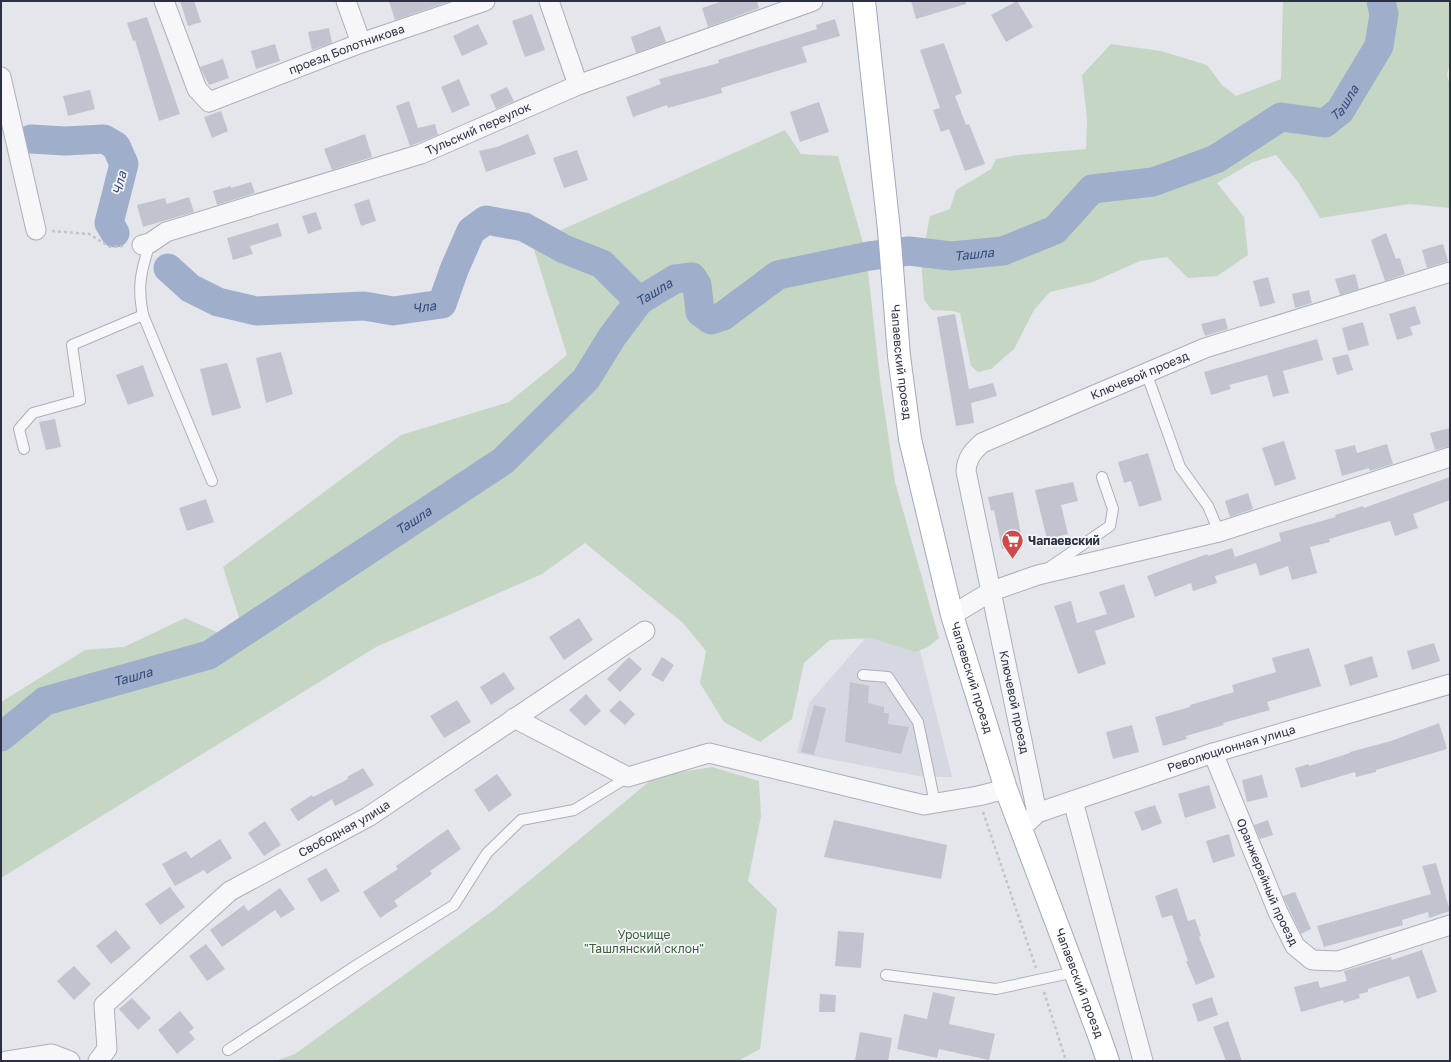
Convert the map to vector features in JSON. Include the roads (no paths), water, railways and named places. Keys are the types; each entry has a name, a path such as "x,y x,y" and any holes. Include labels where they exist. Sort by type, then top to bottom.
{"main road":[{"name":"Чапаевский проезд","path":"864,1 889,230 899,356 910,439 952,614 1006,789 1076,972 1108,1061"}],"street":[{"name":"проезд Болотникова","path":"164,1 197,89 209,102 361,43 485,1"},
{"path":"346,1 361,43"},
{"path":"549,1 578,85"},
{"name":"Тульский переулок","path":"146,244 166,232 421,154 578,85 813,1"},
{"path":"1,77 36,230"},
{"name":"Ключевой проезд","path":"1037,813 966,471 967,462 972,451 982,443 1205,348 1450,272"},
{"path":"952,614 992,591 1038,575 1219,532 1450,457"},
{"name":"Свободная улица","path":"98,1061 107,1049 104,1005 230,891 368,817 645,631"},
{"name":"Революционная улица","path":"1021,829 1037,813 1213,753 1450,684"},
{"path":"514,718 628,777 709,753 924,805 978,796 1006,789"},
{"name":"Оранжерейный проезд","path":"1213,753 1278,912 1295,946 1312,960 1338,961 1450,925"},
{"path":"1073,801 1143,1061"},
{"path":"7,1061 52,1054 70,1061"}],"lane":[{"path":"146,244 141,270 139,295 142,316 212,482"},
{"path":"24,449 19,429 33,414 80,400 72,345 142,316"},
{"path":"1146,372 1180,467 1208,506 1219,532"},
{"path":"1038,575 1110,526 1112,509 1102,477"},
{"path":"863,675 888,677 918,722 935,803"},
{"path":"228,1050 360,963 454,905 487,853 521,820 574,810 628,777"},
{"path":"886,975 996,989 1039,978 1076,972"}],"waterway":[{"name":"Ташла","path":"1,737 45,701 209,655 503,461 586,379 612,337 639,301 675,279 692,277 697,285 700,312 711,320 723,316 778,275 869,256 909,251 951,256 1003,251 1055,230 1092,189 1153,182 1216,159 1281,117 1325,123 1340,111 1379,46 1384,14 1381,1"},
{"name":"Чла","path":"31,139 65,141 104,139 116,146 124,164 109,223 115,233"},
{"name":"Чла","path":"168,268 190,288 218,302 256,311 364,306 393,311 442,304 454,270 471,231 486,220 524,227 564,249 602,264 639,301"}],"place":[{"name":"Чапаевский","path":"1012,560"}],"park label":[{"name":"Урочище \"Ташлянский склон\"","path":"644,942"}]}
